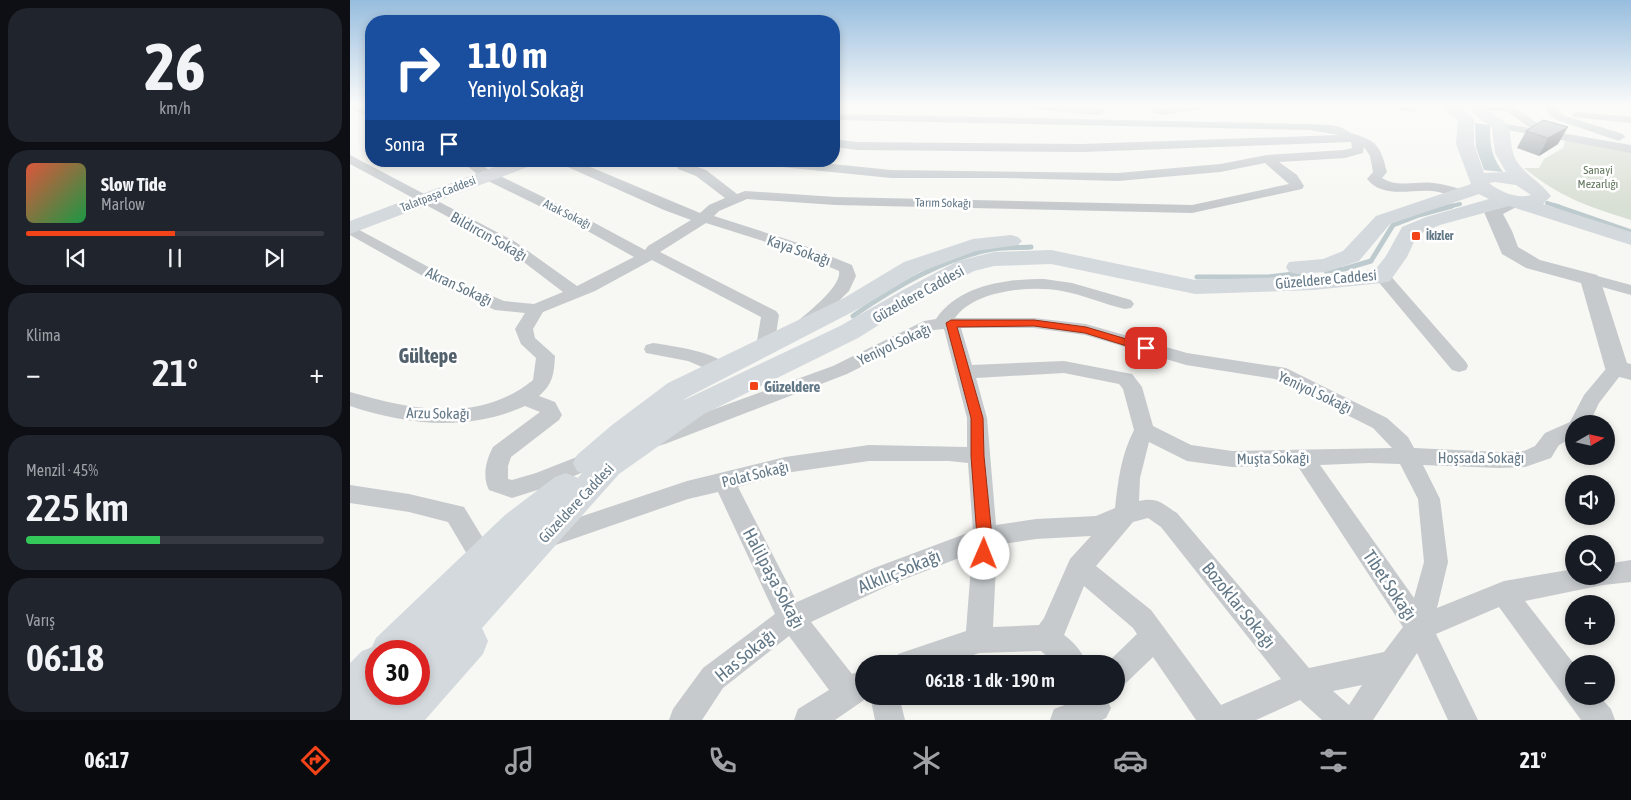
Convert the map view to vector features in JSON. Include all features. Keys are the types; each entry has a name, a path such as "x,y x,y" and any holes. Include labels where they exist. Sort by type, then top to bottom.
{"main road":[{"path":"1465,139 1474,188 1631,239"},
{"path":"1501,139 1501,146 1507,162 1532,186 1577,208 1631,225"},
{"name":"Talatpaşa Caddesi","path":"350,228 509,167"},
{"name":"Güzeldere Caddesi","path":"430,641 489,580 566,486 592,459 622,433 678,390 852,303 912,267 973,245 1017,240 1053,244 1195,278 1250,269 1326,265 1351,256 1383,220 1474,188 1485,178 1500,176 1532,186 1539,192 1539,199 1527,202 1514,201 1433,221 1409,232 1396,257 1382,276 1313,283 1195,278 1051,257 994,259 966,266 911,295 887,312 857,328 694,407 608,466 430,657"},
{"path":"401,640 517,525 566,486"},
{"path":"398,720 499,608 540,540"},
{"path":"350,691 365,676"},
{"path":"352,720 366,705"},
{"path":"370,720 384,705"}],"street":[{"path":"840,144 857,146 1082,148 1178,146 1322,139"},
{"path":"827,167 891,174 1118,177 1210,169 1267,159 1353,153 1359,150 1355,139"},
{"path":"1359,139 1367,141 1377,157 1380,172 1374,178 1381,184 1407,189 1430,186 1474,188"},
{"path":"1575,139 1631,149"},
{"path":"350,159 403,189 425,198"},
{"name":"Tarım Sokağı","path":"536,309 576,293 649,255 662,242 703,218 714,208 745,194 836,201 1192,209 1297,186 1292,178 1267,159"},
{"name":"Atak Sokağı","path":"475,167 486,175 770,315 766,346"},
{"name":"Kaya Sokağı","path":"579,167 669,207 790,245 846,268 848,276 843,287 800,329"},
{"path":"686,167 701,173 735,199"},
{"name":"Bıldırcın Sokağı","path":"425,198 467,224 509,244 576,293"},
{"path":"1514,201 1493,212 1503,231 1509,250 1533,264 1631,290"},
{"name":"Akran Sokağı","path":"350,228 443,281 479,297 500,306 536,309"},
{"path":"1382,276 1459,366"},
{"path":"1584,415 1591,400 1624,370 1590,279"},
{"path":"975,642 985,537 978,456 977,418 964,372 947,324 954,307 970,296 1013,286 1041,283 1058,285 1125,304"},
{"path":"536,309 524,328 527,340 546,356 545,368 542,382 524,398 548,407 552,415 502,453 496,466 497,484 512,489 542,480 592,459"},
{"name":"Yeniyol Sokağı","path":"634,448 840,370 904,336 930,325 1034,323 1086,330 1186,359 1279,373 1380,423 1400,443 1408,456 1429,499 1436,562 1419,628"},
{"path":"653,349 693,356 721,369"},
{"path":"964,372 1064,367 1124,379 1132,387 1137,400 1144,430 1137,444 1129,478 1126,514 1079,567 1054,627 1046,638"},
{"name":"Arzu Sokağı","path":"350,399 393,412 434,415 474,414 500,410 524,398"},
{"name":"Muşta Sokağı","path":"1144,430 1186,452 1199,456 1232,459 1408,456"},
{"name":"Hoşsada Sokağı","path":"1408,456 1525,459 1543,452 1552,439 1565,432"},
{"name":"Polat Sokağı","path":"540,540 686,490 724,482 785,465 869,453 950,453 978,456"},
{"name":"Tibet Sokağı","path":"1303,457 1419,628 1463,720"},
{"name":"Halilpaşa Sokağı","path":"724,482 791,618 855,687"},
{"path":"350,494 409,503 456,514 483,558"},
{"name":"Bozoklar Sokağı","path":"1126,514 1151,508 1169,520 1302,684 1344,720"},
{"name":"Alkılıç Sokağı","path":"791,618 883,576 985,537 1036,528 1098,526 1126,514"},
{"path":"1079,567 1142,619 1214,720"},
{"path":"1615,574 1631,571"},
{"path":"1356,720 1392,664 1419,628 1504,593 1565,582"},
{"path":"1504,593 1565,676"},
{"name":"Has Sokağı","path":"684,720 713,678 791,618"},
{"path":"1125,664 1154,637"},
{"path":"935,655 975,642 1046,638 1066,655"},
{"path":"1222,720 1302,684 1392,664"},
{"path":"809,720 855,689"},
{"path":"886,705 890,720"},
{"path":"1065,720 1092,705"},
{"path":"1588,705 1600,720"}],"green space":[{"name":"Sanayi Mezarlığı","path":"1566,139 1570,139 1631,149 1631,220 1575,200 1550,187 1524,168 1539,168 1544,159 1563,148"}],"shaded area":[{"path":"1476,139 1490,139 1492,150 1503,172 1484,170 1476,147"}],"waterway":[{"path":"1547,203 1560,207"},
{"path":"1447,207 1460,204"},
{"path":"1326,271 1344,269 1371,261 1393,225 1419,215 1452,206"},
{"path":"1556,206 1631,232"},
{"path":"853,316 901,285 952,261 993,249 1031,247"},
{"path":"1197,277 1268,277 1302,273"}],"place":[{"name":"İkizler","path":"1416,236"},
{"name":"Güzeldere","path":"754,386"}],"district":[{"name":"Gültepe","path":"428,355"}],"route":[{"path":"984,554 985,537 978,456 977,418 951,323 1034,323 1086,330 1146,348"}]}
